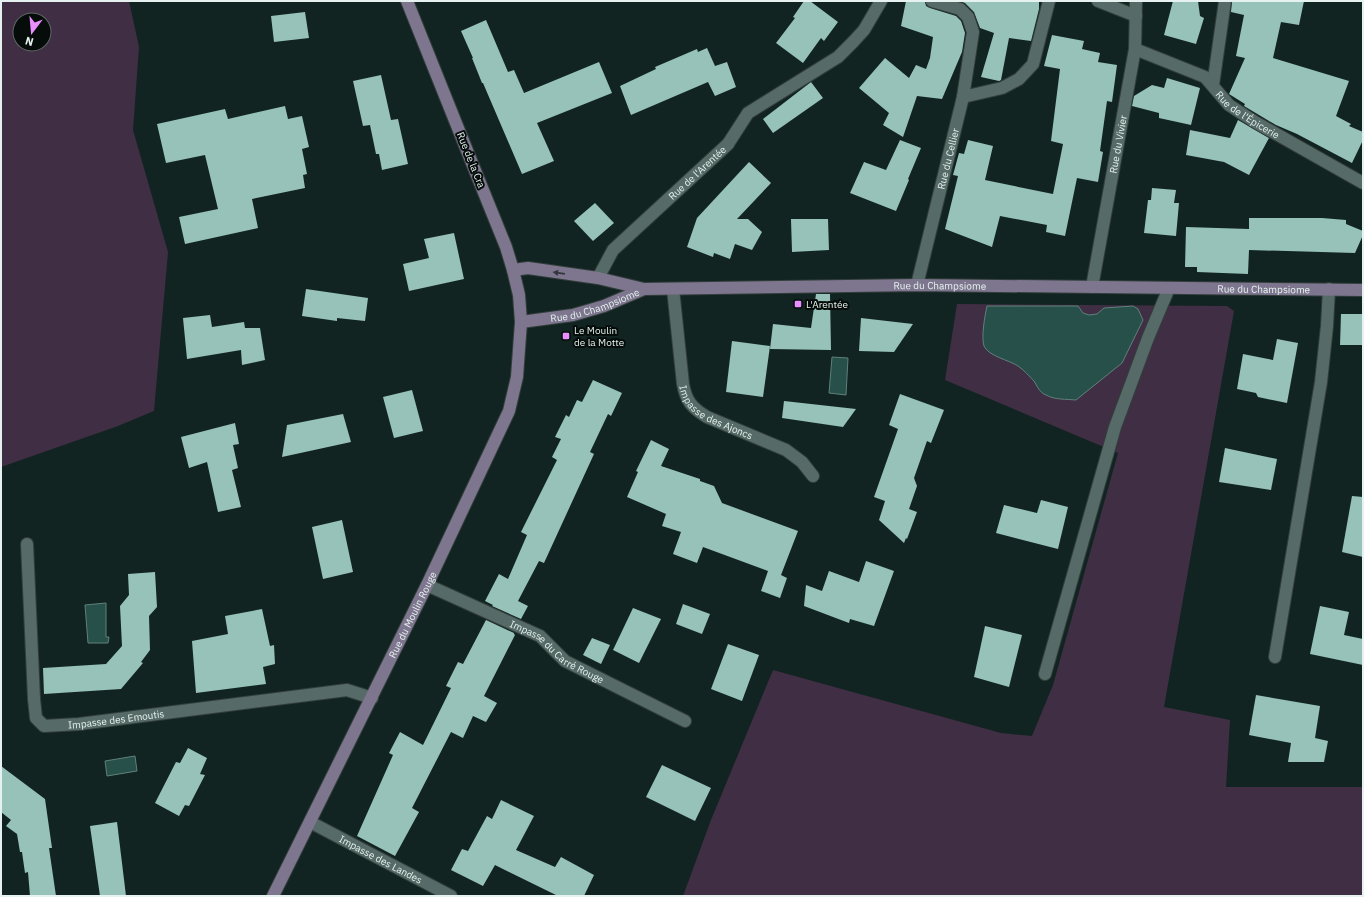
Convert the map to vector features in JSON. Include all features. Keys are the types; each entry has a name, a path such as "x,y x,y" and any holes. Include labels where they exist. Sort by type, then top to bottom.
{"street":[{"name":"Rue de la Cra","path":"407,1 506,247 519,295 522,322"},
{"name":"Rue de l'Arentée","path":"598,278 613,250 728,144 748,113 838,57 864,30 881,1"},
{"name":"Rue du Cellier","path":"916,285 963,97 973,32 968,17 960,8 932,1"},
{"path":"963,97 1002,88 1019,79 1033,64 1049,1"},
{"path":"1098,1 1136,16"},
{"name":"Rue du Vivier","path":"1092,287 1135,48 1136,1"},
{"path":"1213,85 1225,1"},
{"name":"Rue de l'Épicerie","path":"1135,48 1205,77 1229,105 1255,122 1363,183"},
{"path":"513,270 528,268 598,278 644,289"},
{"name":"Rue du Champsiome","path":"522,322 573,315 604,306 644,289 916,285 1363,290"},
{"path":"1045,674 1114,427 1169,288"},
{"name":"Impasse des Ajoncs","path":"673,289 683,384 685,396 691,405 698,412 707,417 786,450 802,462 813,476"},
{"path":"1275,657 1321,382 1329,289"},
{"name":"Rue du Moulin Rouge","path":"273,896 427,585 509,411 517,378 522,322"},
{"name":"Impasse des Emoutis","path":"28,544 34,699 36,718 44,726 79,724 347,690 372,698"},
{"name":"Impasse du Carré Rouge","path":"427,585 540,636 565,661 685,720"},
{"name":"Impasse des Landes","path":"310,822 451,896"}],"shaded area":[{"path":"1,1 129,1 139,47 133,130 168,252 154,411 118,426 1,467"},
{"path":"957,304 1227,306 1234,311 1164,707 1230,720 1226,787 1363,787 1363,896 683,896 711,820 773,670 1001,733 1032,736 1053,685 1118,453 945,380"},
{"path":"987,306 1078,306 1083,313 1089,315 1097,314 1104,308 1133,306 1138,309 1143,320 1122,363 1076,400 1061,399 1053,398 1042,393 1034,381 1024,371 986,349 983,342 983,337"},
{"path":"832,357 848,358 846,395 829,393"},
{"path":"106,603 106,637 109,637 108,643 88,643 85,605"},
{"path":"135,756 137,771 107,776 105,761"}],"building":[{"path":"804,1 810,1 838,22 824,41 821,38 803,63 776,43 795,18 793,17"},
{"path":"906,1 925,1 926,6 930,8 956,16 961,21 965,33 962,52 942,99 917,96 903,137 883,125 889,113 859,88 885,58 909,78 916,65 926,69 930,58 933,37 901,26"},
{"path":"959,1 1039,1 1039,9 1031,41 1009,38 1001,80 999,81 981,77 994,33 980,28 974,12 965,3"},
{"path":"1173,1 1198,1 1200,16 1204,18 1196,44 1164,35"},
{"path":"1232,1 1304,1 1299,25 1281,22 1273,58 1349,81 1336,116 1351,124 1349,126 1363,132 1363,140 1352,163 1297,134 1276,125 1244,106 1245,104 1229,94 1245,58 1236,56 1244,15 1231,12"},
{"path":"305,12 309,38 274,42 271,16"},
{"path":"486,20 508,72 514,70 524,93 599,62 612,93 537,123 554,161 522,174 461,31"},
{"path":"1052,35 1084,41 1082,49 1100,53 1098,62 1117,65 1112,102 1107,101 1100,151 1103,152 1098,182 1077,178 1065,236 1046,232 1047,225 1000,216 992,247 945,229 958,176 953,175 959,153 964,154 968,140 993,146 985,180 1053,194 1063,144 1051,141 1060,69 1044,66"},
{"path":"707,48 715,66 727,62 736,87 715,96 708,82 631,115 620,86 656,69 655,67 697,49 698,52"},
{"path":"381,75 391,120 398,119 408,164 382,170 379,154 376,154 370,125 363,126 353,81"},
{"path":"1167,78 1200,88 1191,125 1159,118 1159,113 1132,106 1134,96 1152,85 1164,88"},
{"path":"811,82 823,98 773,133 763,119"},
{"path":"285,106 288,119 302,116 309,147 302,149 307,174 303,175 305,188 252,199 258,228 185,244 179,217 218,209 205,155 166,163 157,124 225,109 228,119"},
{"path":"1238,120 1269,138 1249,175 1224,162 1186,155 1190,130 1230,138"},
{"path":"900,140 921,148 896,211 850,193 864,162 886,170"},
{"path":"749,162 771,183 737,219 748,219 762,232 752,250 735,244 730,259 714,253 713,257 687,247 697,218"},
{"path":"1152,188 1176,190 1174,203 1179,203 1176,236 1144,233 1148,200 1151,200"},
{"path":"595,203 614,223 593,241 574,221"},
{"path":"1249,218 1322,218 1346,220 1346,224 1363,231 1363,235 1355,253 1249,250 1248,274 1197,272 1197,267 1185,267 1186,227 1249,229"},
{"path":"791,219 828,219 829,250 792,252"},
{"path":"454,233 464,279 409,291 403,264 429,258 424,239"},
{"path":"306,289 368,298 365,321 337,318 337,321 302,316"},
{"path":"816,294 830,294 831,350 770,349 773,324 811,328"},
{"path":"1341,314 1363,314 1363,345 1340,345"},
{"path":"210,315 212,327 244,322 245,328 260,328 265,360 242,365 241,350 187,359 183,318"},
{"path":"861,318 913,324 894,352 859,351"},
{"path":"1277,339 1298,343 1287,403 1258,397 1256,393 1237,389 1243,354 1273,360"},
{"path":"732,341 770,346 763,397 726,392"},
{"path":"593,380 622,393 611,416 608,414 590,452 594,454 544,563 539,561 518,601 528,606 521,619 492,606 493,605 485,601 499,574 508,579 527,535 521,532 557,460 552,457 561,439 555,437 566,415 569,417 577,400 582,402"},
{"path":"412,390 423,431 394,438 383,397"},
{"path":"900,394 944,410 931,443 927,441 914,478 917,486 909,509 917,512 907,539 906,538 904,543 879,520 885,501 874,497 898,429 889,425"},
{"path":"784,401 856,409 843,427 782,418"},
{"path":"343,414 351,442 282,457 287,425"},
{"path":"235,423 239,444 233,445 238,468 232,470 241,507 218,512 207,462 189,468 181,437"},
{"path":"651,440 669,449 661,466 700,479 700,481 714,486 722,503 798,531 781,575 787,578 780,598 761,591 768,571 703,547 697,563 673,554 681,532 662,526 666,514 627,497 638,472 636,471"},
{"path":"1225,448 1277,459 1271,490 1219,482"},
{"path":"1352,496 1363,497 1363,557 1342,552"},
{"path":"1041,500 1068,507 1058,549 996,533 1004,505 1037,513"},
{"path":"342,520 353,572 323,579 312,527"},
{"path":"866,561 894,571 874,626 850,619 849,623 804,606 806,585 822,591 829,571 859,582"},
{"path":"155,572 157,607 149,616 150,650 141,662 143,663 121,689 44,694 43,668 106,664 122,646 120,606 129,595 128,574"},
{"path":"683,604 710,614 702,634 676,624"},
{"path":"1320,606 1349,612 1344,635 1363,639 1363,665 1310,654"},
{"path":"633,608 661,619 639,663 613,650"},
{"path":"262,609 270,646 274,645 275,664 263,667 266,684 196,693 192,641 228,634 225,616"},
{"path":"486,620 514,633 515,635 484,696 497,703 486,722 473,716 463,738 451,732 412,808 419,812 395,856 357,836 393,755 389,753 400,732 423,745 451,688 446,686 458,662 463,664"},
{"path":"985,626 1022,635 1009,687 974,677"},
{"path":"592,638 610,645 601,664 583,655"},
{"path":"728,644 759,655 742,701 711,689"},
{"path":"1256,695 1320,706 1315,738 1328,741 1324,762 1288,762 1291,743 1249,735"},
{"path":"188,748 207,758 200,774 205,775 189,806 185,805 179,816 155,803 176,762 180,763"},
{"path":"662,765 711,788 695,821 646,797"},
{"path":"1,766 45,799 52,848 49,848 56,896 30,896 28,872 25,873 22,852 20,852 17,834 6,826 11,820 1,812"},
{"path":"501,800 534,816 516,850 555,867 561,857 594,875 584,896 558,896 495,865 483,886 451,870 462,849 468,851 487,816 492,819"},
{"path":"117,822 126,896 100,896 90,826"}],"place":[{"name":"L'Arentée","path":"798,304"},
{"name":"Le Moulin de la Motte","path":"566,336"}]}
